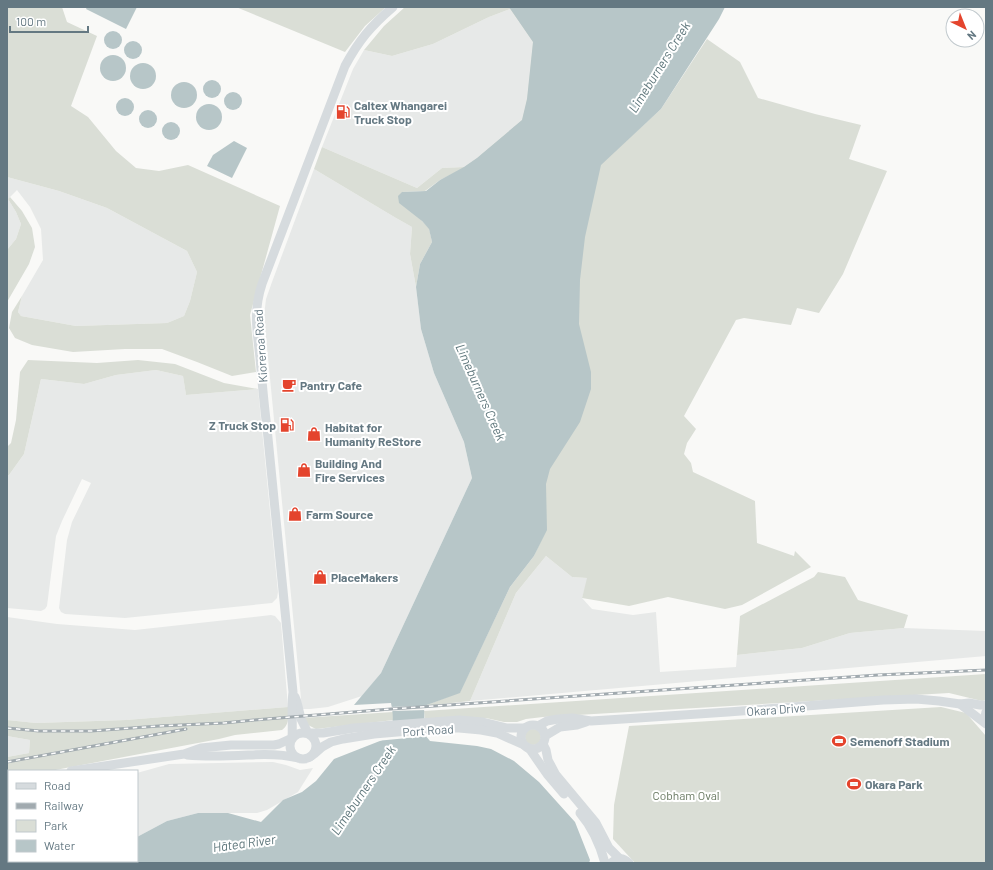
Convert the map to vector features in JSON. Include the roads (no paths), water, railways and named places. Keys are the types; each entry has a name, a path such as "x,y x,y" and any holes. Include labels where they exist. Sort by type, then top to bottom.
{"main road":[{"name":"Kioreroa Road","path":"292,738 293,692 286,608 256,318 258,295 345,66 363,36 393,7"},
{"name":"Kioreroa Road","path":"293,692 301,718 308,733"},
{"name":"Okara Drive","path":"544,740 560,726 577,725 591,721 883,700 939,700 960,704 969,703 986,705"},
{"name":"Okara Drive","path":"960,704 986,723"},
{"path":"986,712 986,723"},
{"name":"Okara Drive","path":"538,726 558,719 572,718 591,721"},
{"name":"Port Road","path":"310,757 331,742 374,730 444,725 459,720 483,722 507,728 524,728"},
{"name":"Port Road","path":"444,725 498,733 527,747 590,826 602,852 605,863"},
{"path":"544,740 537,748 527,747 521,740 521,734 524,728 530,725 538,726 543,730 548,760 556,775 596,823 610,848 620,859"},
{"path":"79,770 184,754 201,748 231,745 274,745 303,732 323,733 354,728 374,730"},
{"path":"184,754 202,756 265,754 286,755 302,759 310,757 316,746 314,738 308,733"},
{"path":"292,738 290,741 290,750 291,753 298,758"},
{"path":"611,863 620,859 626,860 629,863"}],"water":[{"path":"87,7 137,7 126,29 86,9"},
{"path":"509,7 725,7 719,19 661,109 601,165 585,237 580,280 579,324 591,372 591,389 580,422 550,469 546,484 547,530 534,556 510,587 460,693 424,706 425,735 430,741 491,749 514,761 539,782 575,822 590,860 589,863 96,863 138,862 138,836 167,821 198,813 228,813 261,822 283,800 302,792 316,781 334,759 390,737 393,720 391,703 354,705 381,673 472,478 464,442 434,373 421,329 416,287 420,264 432,242 429,229 422,221 399,203 398,196 402,192 426,191 440,180 477,158 522,120 527,99 533,42"},
{"path":"113,31 119,34 122,40 119,46 113,49 107,46 104,40 107,34"},
{"path":"133,41 139,44 142,50 139,56 133,59 127,56 124,50 127,44"},
{"path":"113,55 122,59 126,68 122,77 113,81 104,77 100,68 104,59"},
{"path":"143,63 152,67 156,76 152,85 143,89 134,85 130,76 134,67"},
{"path":"212,80 218,83 221,89 218,95 212,98 206,95 203,89 206,83"},
{"path":"184,82 193,86 197,95 193,104 184,108 175,104 171,95 175,86"},
{"path":"233,92 239,95 242,101 239,107 233,110 227,107 224,101 227,95"},
{"path":"125,98 131,101 134,107 131,113 125,116 119,113 116,107 119,101"},
{"path":"209,104 218,108 222,117 218,126 209,130 200,126 196,117 200,108"},
{"path":"148,110 154,113 157,119 154,125 148,128 142,125 139,119 142,113"},
{"path":"171,122 177,125 180,131 177,137 171,140 165,137 162,131 165,125"},
{"path":"234,141 247,148 232,178 207,166 213,155"}],"railway":[{"path":"7,728 39,731 91,731 224,723 391,709 878,675 986,670"},
{"path":"7,762 186,729"}],"place":[{"name":"Caltex Whangarei Truck Stop","path":"343,112"},
{"name":"Pantry Cafe","path":"289,385"},
{"name":"Z Truck Stop","path":"287,425"},
{"name":"Habitat for Humanity ReStore","path":"314,434"},
{"name":"Building And Fire Services","path":"304,470"},
{"name":"Farm Source","path":"295,514"},
{"name":"PlaceMakers","path":"320,577"},
{"name":"Semenoff Stadium","path":"839,741"},
{"name":"Okara Park","path":"854,784"}],"water label":[{"name":"Limeburners Creek","path":"659,67"},
{"name":"Limeburners Creek","path":"481,392"},
{"name":"Limeburners Creek","path":"363,790"},
{"name":"Hātea River","path":"244,843"}],"park label":[{"name":"Cobham Oval","path":"686,795"}]}
